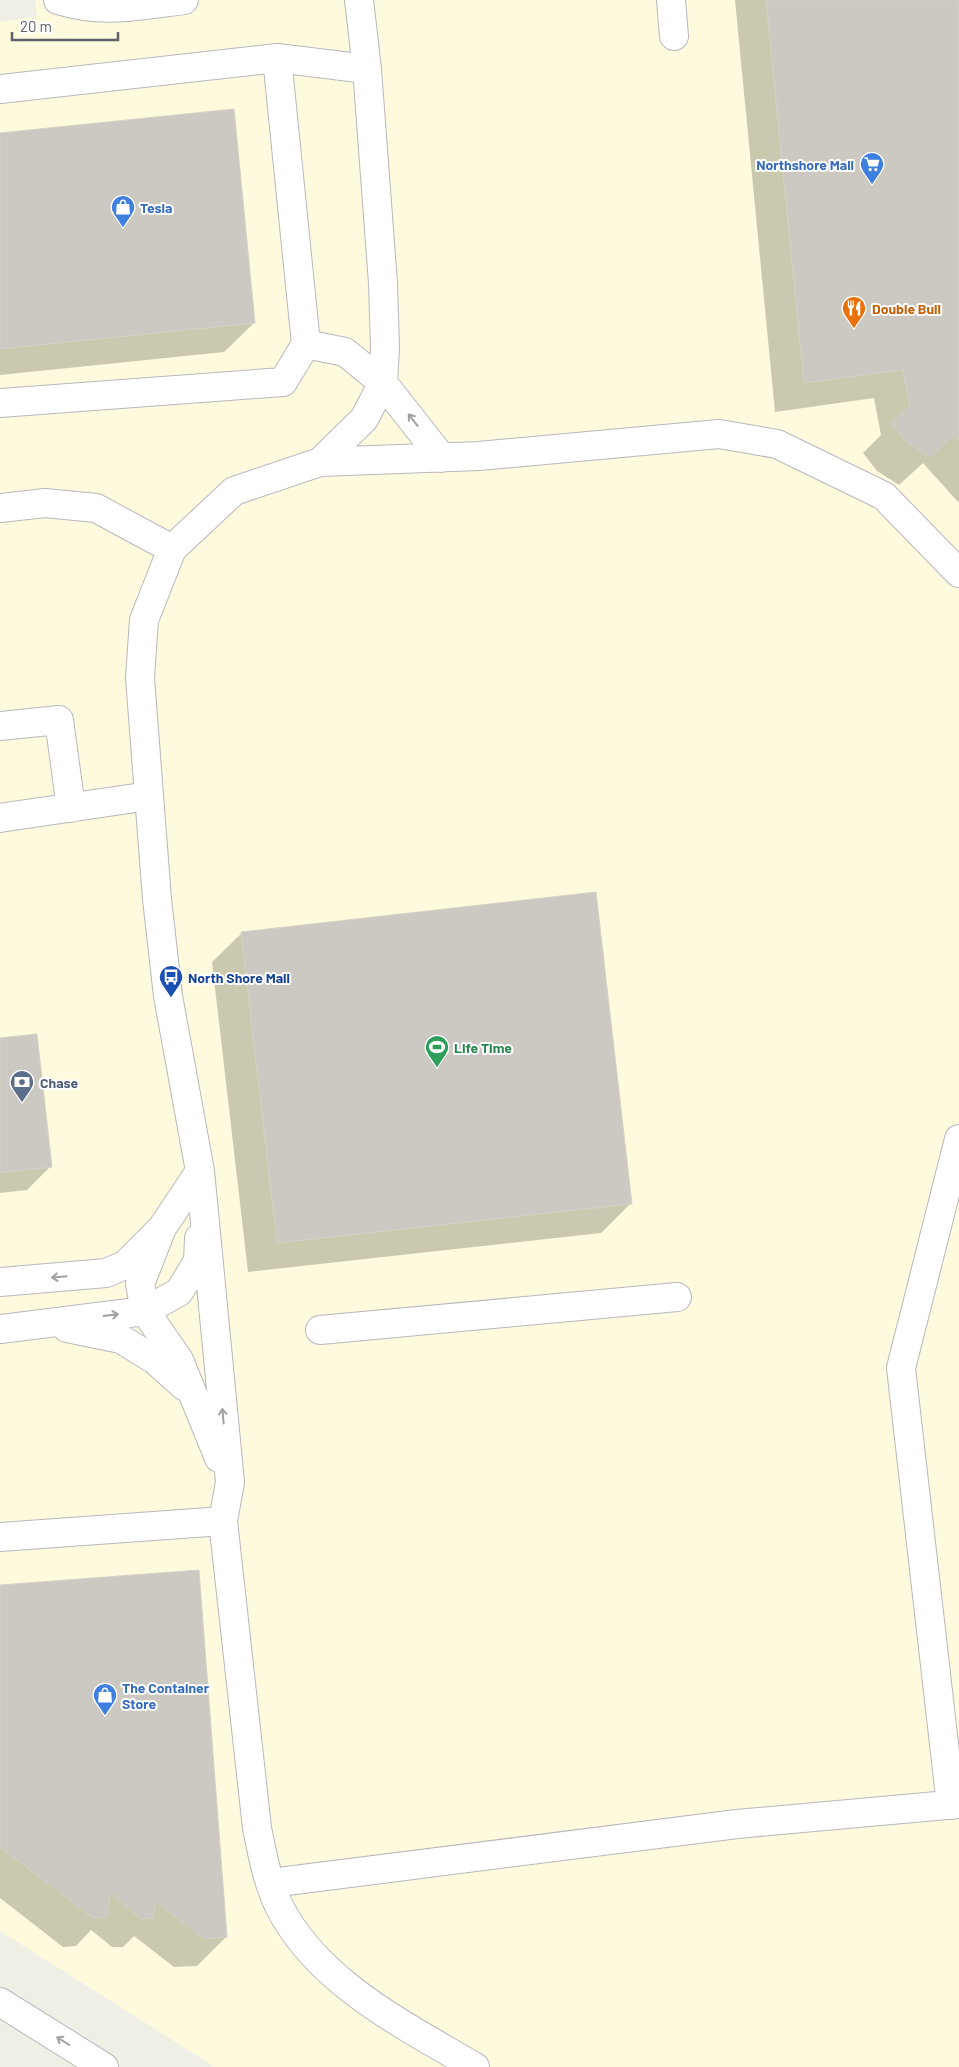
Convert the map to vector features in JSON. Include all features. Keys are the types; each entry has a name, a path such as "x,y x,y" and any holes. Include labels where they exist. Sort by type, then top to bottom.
{"street":[{"path":"58,0 80,7 115,9 184,0"},
{"path":"320,462 364,420 383,382 386,348 367,69 359,0"},
{"path":"671,0 674,36"},
{"path":"0,89 277,58 367,69"},
{"path":"0,403 283,382 306,344 277,58"},
{"path":"306,344 345,352 383,382 442,458"},
{"path":"475,2067 365,1999 330,1970 302,1940 278,1905 265,1866 258,1828 223,1521 230,1482 200,1171 168,996 157,899 140,678 144,620 172,549 234,491 320,462 442,458 580,448 719,434 777,444 884,496 959,573"},
{"path":"0,508 45,503 96,508 172,549"},
{"path":"0,726 59,720 71,808"},
{"path":"0,818 149,796"},
{"path":"270,1883 737,1824 955,1804 901,1368 959,1139"},
{"path":"0,1282 106,1273 125,1265 162,1228 200,1171"},
{"path":"0,1329 145,1310 179,1292 198,1261 200,1171"},
{"path":"162,1228 140,1284 145,1310 178,1360 230,1482"},
{"path":"320,1330 677,1297"},
{"path":"46,1323 121,1338 155,1360 192,1393"},
{"path":"0,1537 223,1521"},
{"path":"0,2002 104,2067"}],"shaded area":[{"name":"Northshore Mall","path":"35,0 959,0 959,2067 215,2067 0,1931 0,22 37,16"}],"building":[{"name":"Northshore Mall","path":"766,0 959,0 959,441 953,435 930,457 906,442 892,423 910,406 903,370 804,383"},
{"name":"Tesla","path":"234,109 255,323 0,349 0,133"},
{"name":"Life Time","path":"596,892 632,1204 277,1243 241,932"},
{"name":"Chase","path":"37,1034 52,1167 0,1173 0,1038"},
{"name":"The Container Store","path":"199,1570 227,1937 204,1939 156,1902 153,1918 141,1919 111,1893 107,1917 93,1918 0,1847 0,1585"}],"place":[{"name":"Northshore Mall","path":"872,185"},
{"name":"Tesla","path":"123,228"},
{"name":"Double Bull","path":"854,329"},
{"name":"North Shore Mall","path":"171,998"},
{"name":"Life Time","path":"437,1068"},
{"name":"Chase","path":"22,1103"},
{"name":"The Container Store","path":"105,1716"}]}
